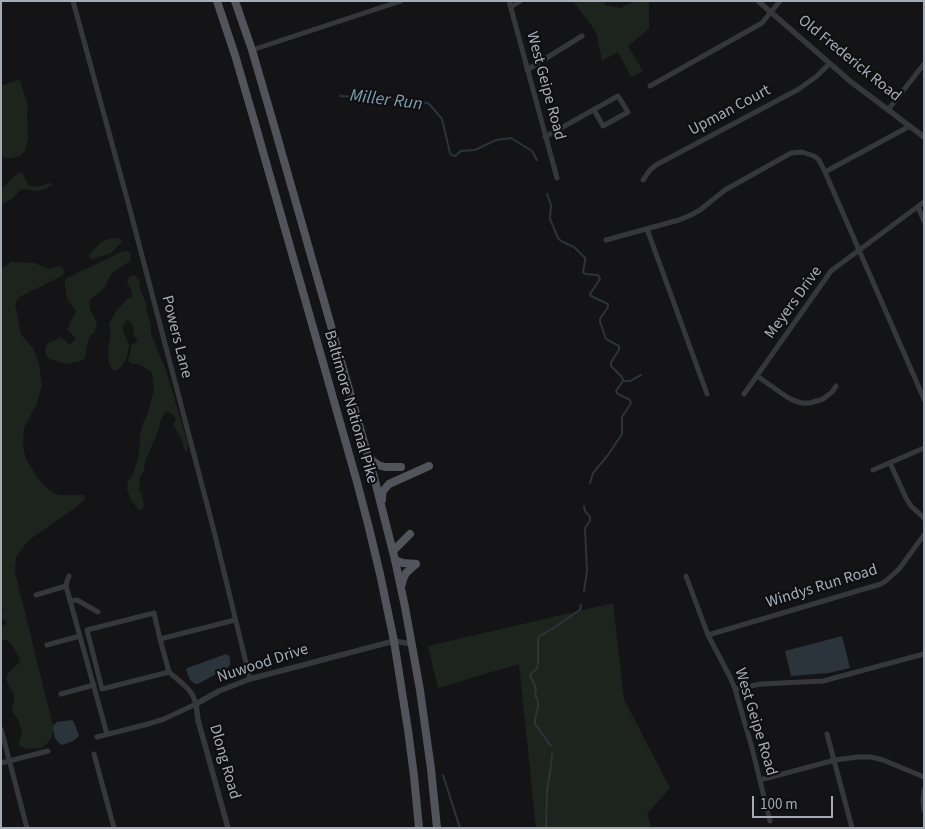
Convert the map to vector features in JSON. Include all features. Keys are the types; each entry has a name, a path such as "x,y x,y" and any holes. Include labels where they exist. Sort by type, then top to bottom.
{"main road":[{"name":"Baltimore National Pike","path":"217,1 241,75 354,472 380,574 394,641 413,767 419,828"},
{"name":"Baltimore National Pike","path":"235,1 252,50 393,551 412,644 431,769 437,828"},
{"path":"368,458 378,465 385,467 401,467"},
{"path":"384,516 382,495 386,487 429,466"},
{"path":"393,551 410,534"},
{"path":"395,560 416,564 406,574 401,587"}],"street":[{"name":"Powers Lane","path":"73,1 214,531 250,679"},
{"path":"252,50 401,1"},
{"path":"510,4 520,1"},
{"name":"Old Frederick Road","path":"758,1 829,64 924,137"},
{"path":"650,86 762,23 780,1"},
{"name":"West Geipe Road","path":"510,4 557,178"},
{"path":"527,70 582,36"},
{"name":"Upman Court","path":"643,180 656,165 799,89 817,76 829,64"},
{"path":"888,110 924,64"},
{"path":"546,137 618,96 628,112 603,126 594,110"},
{"path":"826,172 910,126"},
{"path":"606,240 691,215 725,190 791,153 802,152 814,156 826,172 924,399"},
{"name":"Meyers Drive","path":"744,394 831,271 924,202"},
{"path":"918,207 924,221"},
{"path":"647,229 707,394"},
{"path":"757,376 787,397 802,403 823,399 836,386"},
{"path":"873,470 924,448"},
{"path":"890,463 906,498 911,506 924,518"},
{"name":"Windys Run Road","path":"708,634 881,584 899,569 924,535"},
{"path":"69,576 66,586 107,734"},
{"name":"West Geipe Road","path":"686,576 708,634 735,689 770,821"},
{"path":"36,595 66,586"},
{"path":"70,601 77,600 98,612"},
{"path":"169,672 102,689 87,630 154,613 169,672 183,684 193,696 196,704"},
{"path":"160,639 235,620"},
{"path":"47,645 80,636"},
{"name":"Nuwood Drive","path":"97,737 156,721 180,712 219,691 250,679 394,641 412,644"},
{"path":"735,689 761,684 822,681 924,654"},
{"path":"61,694 94,685"},
{"name":"Dlong Road","path":"196,704 198,720 228,828"},
{"path":"1,730 27,828"},
{"path":"827,734 852,828"},
{"path":"1,763 48,751"},
{"path":"94,754 114,828"},
{"path":"760,780 835,760 858,757 871,757 924,777"},
{"path":"924,790 924,810"}],"shaded area":[{"path":"573,1 604,1 605,5 620,8 635,1 649,1 649,29 628,46 643,71 631,77 618,52 602,61 596,32"},
{"path":"17,80 20,81 28,106 28,139 25,151 20,156 5,158 1,156 1,86"},
{"path":"18,173 22,173 29,186 53,184 44,190 20,190 13,198 1,205 1,188"},
{"path":"111,238 121,239 122,242 111,253 93,259 90,258 89,255 100,243"},
{"path":"127,251 131,254 130,261 112,273 104,288 89,301 90,310 97,325 88,341 85,358 66,364 49,359 45,352 46,346 50,341 61,337 70,345 76,338 67,330 76,311 67,297 65,279 121,252"},
{"path":"11,262 35,263 50,269 58,266 63,268 65,272 62,276 19,297 15,304 21,334 33,348 39,363 42,385 37,403 24,428 23,447 26,459 39,480 49,490 58,495 83,495 85,499 29,540 16,557 15,572 54,730 51,739 42,748 28,749 19,746 22,733 18,719 12,709 14,695 6,679 8,673 20,662 11,644 7,640 1,640 1,627 7,623 2,617 1,601 1,269"},
{"path":"135,275 139,281 146,303 151,324 151,334 165,367 188,444 187,453 173,424 176,420 174,415 166,411 145,462 144,471 140,477 139,490 144,506 142,510 138,510 130,498 127,489 128,481 132,476 138,459 140,434 154,390 152,373 139,364 132,364 128,361 132,344 138,342 133,333 133,326 128,320 123,326 123,331 129,345 127,357 122,366 117,370 113,370 109,364 108,356 111,332 109,324 116,311 127,299 132,297 132,291 127,280 130,276"},
{"path":"613,603 624,699 670,788 647,814 652,828 536,828 519,664 438,688 428,646"},
{"path":"842,636 850,668 829,673 791,676 785,651"},
{"path":"226,654 230,659 230,665 227,668 198,684 190,680 187,668"},
{"path":"72,720 79,736 73,741 62,745 55,738 53,726 57,722"}],"waterway":[{"name":"Miller Run","path":"340,96 428,103 442,119 450,153 455,156 461,151 475,150 496,140 511,138 532,151 537,160"},
{"name":"Miller Run","path":"547,194 551,205 550,219 558,238 574,247 585,258 583,272 585,274 598,275 600,279 590,294 608,304 600,322 606,339 619,346 619,350 611,362 611,366 622,377 623,381 616,391 630,400 631,403 622,417 622,434 593,473 590,483"},
{"path":"623,381 630,381 641,375"},
{"name":"Miller Run","path":"584,506 590,521 585,528 587,571 584,591"},
{"name":"Miller Run","path":"551,746 535,724 538,701 535,695 536,689 530,675 537,668 538,639 540,636 580,610 581,605"},
{"name":"Miller Run","path":"546,828 547,790 552,754"},
{"path":"443,775 460,828"}]}
